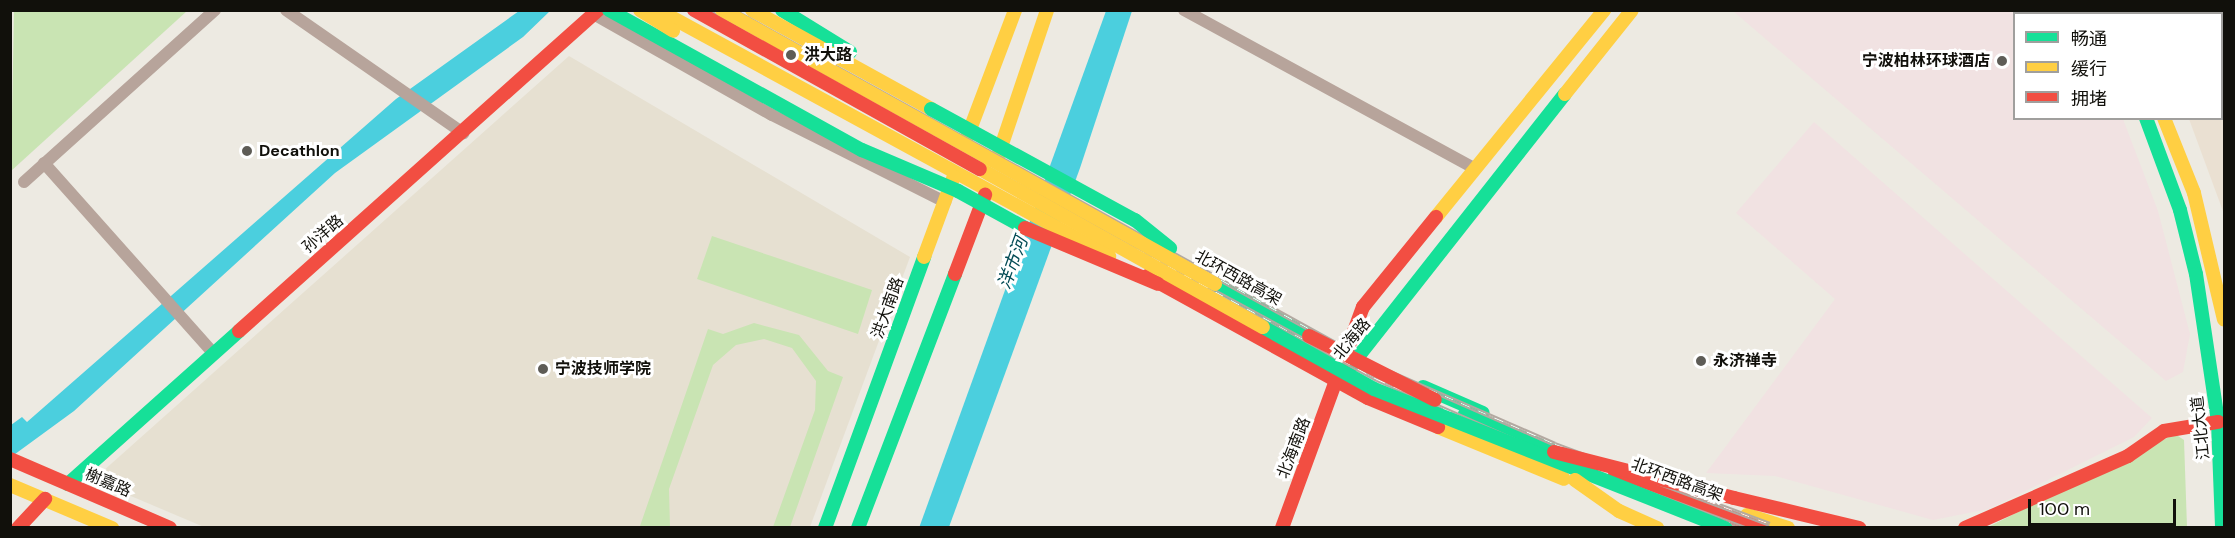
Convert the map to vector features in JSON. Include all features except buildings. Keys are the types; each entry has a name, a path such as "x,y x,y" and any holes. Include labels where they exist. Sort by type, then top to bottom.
{"main road":[{"path":"640,10 1044,238 1235,313"},
{"path":"658,10 1338,381 1443,433 1698,528"},
{"name":"北环西路高架","path":"694,10 1374,389 1552,457 1725,528"},
{"name":"北环西路高架","path":"722,10 1215,284 1412,390 1552,457 1761,528"},
{"path":"735,10 966,140 1077,198 1418,385 1566,449 1788,528"},
{"path":"752,10 1135,220 1215,284"},
{"path":"783,10 931,109"},
{"name":"洪大南路","path":"825,528 1015,10"},
{"path":"858,528 987,190 1047,10"},
{"name":"北海路","path":"1338,381 1346,345 1363,307 1604,10"},
{"name":"北海路","path":"1338,381 1362,354 1632,10"},
{"path":"602,12 862,150 958,191"},
{"name":"孙洋路","path":"68,484 213,353 602,12"},
{"name":"江北大道","path":"2147,120 2180,210 2196,274 2218,422 2222,528"},
{"path":"2165,120 2193,193 2224,320"},
{"name":"北海南路","path":"1281,528 1338,381"},
{"path":"1965,528 2128,456 2164,431 2218,422"},
{"path":"1552,457 1859,528"},
{"path":"1552,457 1619,511 1657,528"},
{"name":"榭嘉路","path":"10,459 170,528"},
{"path":"14,486 112,528"},
{"path":"1734,498 1821,528"},
{"path":"18,528 45,499"}],"street":[{"path":"24,182 215,10"},
{"path":"286,10 463,133"},
{"path":"1184,10 1472,167"},
{"path":"602,12 771,115 945,202"},
{"path":"45,163 158,295 213,353"}],"shaded area":[{"path":"1733,11 2063,11 2013,12 2013,120 2123,120 2158,211 2190,334 2183,372 2166,381"},
{"path":"2224,50 2224,214 2189,120 2223,120"},
{"name":"宁波技师学院","path":"569,56 910,257 810,527 204,527 93,480"},
{"path":"1814,122 2152,418 2134,437 1989,509 1933,520 1775,476 1706,473 1835,299 1736,213"}],"green space":[{"path":"14,10 187,10 187,11 11,171"},
{"path":"712,236 872,290 858,334 697,279"},
{"path":"754,323 799,335 828,371 843,377 790,527 773,527 815,410 816,381 792,348 764,339 736,345 713,365 669,489 670,527 640,526 708,329 723,334"},
{"path":"2175,434 2184,440 2187,527 1986,528"}],"water":[{"path":"519,11 550,11 523,37 335,173 74,411 11,457 11,425 22,417 27,422 396,99"},
{"path":"1106,11 1132,11 1080,168 949,527 919,528"}],"railway":[{"path":"707,10 788,60 1377,379 1553,457 1745,528"},
{"path":"733,10 1379,367 1555,444 1770,524"}],"traffic: fast":[{"path":"609,10 862,150 958,191 1025,228"},
{"path":"782,10 850,52"},
{"path":"1350,367 1565,94"},
{"path":"931,109 1135,220 1170,248"},
{"path":"2147,120 2180,210 2196,274 2218,422 2222,528"},
{"path":"825,528 924,257"},
{"path":"858,528 955,274"},
{"path":"1215,284 1309,336"},
{"path":"1263,327 1374,389 1725,528"},
{"path":"68,484 239,331"},
{"path":"1423,387 1483,413"},
{"path":"1465,414 1572,459"}],"traffic: slow":[{"path":"640,10 673,31"},
{"path":"658,10 1109,256"},
{"path":"722,10 1215,284"},
{"path":"752,10 931,109"},
{"path":"966,140 1015,10"},
{"path":"998,156 1047,10"},
{"path":"1436,217 1604,10"},
{"path":"1565,94 1632,10"},
{"path":"2165,120 2194,193 2224,320"},
{"path":"980,169 1263,327"},
{"path":"924,257 954,176"},
{"path":"1438,427 1564,479"},
{"path":"1575,480 1619,511 1657,528"},
{"path":"10,485 112,528"},
{"path":"1747,515 1788,528"}],"traffic: jam":[{"path":"239,331 598,10"},
{"path":"694,10 980,169"},
{"path":"955,274 985,195"},
{"path":"1282,528 1363,307 1436,217"},
{"path":"1025,228 1158,284"},
{"path":"1147,276 1368,398 1438,427"},
{"path":"1309,336 1435,400"},
{"path":"1965,528 2128,456 2164,431 2218,422"},
{"path":"1554,452 1734,498"},
{"path":"10,459 170,528"},
{"path":"1615,475 1761,528"},
{"path":"1734,498 1859,528"},
{"path":"18,528 45,499"}],"place":[{"name":"洪大路","path":"791,55"},
{"name":"宁波柏林环球酒店","path":"2002,61"},
{"name":"Decathlon","path":"247,151"},
{"name":"永济禅寺","path":"1701,361"},
{"name":"宁波技师学院","path":"543,369"}],"water label":[{"name":"洋市河","path":"1013,263"}]}
